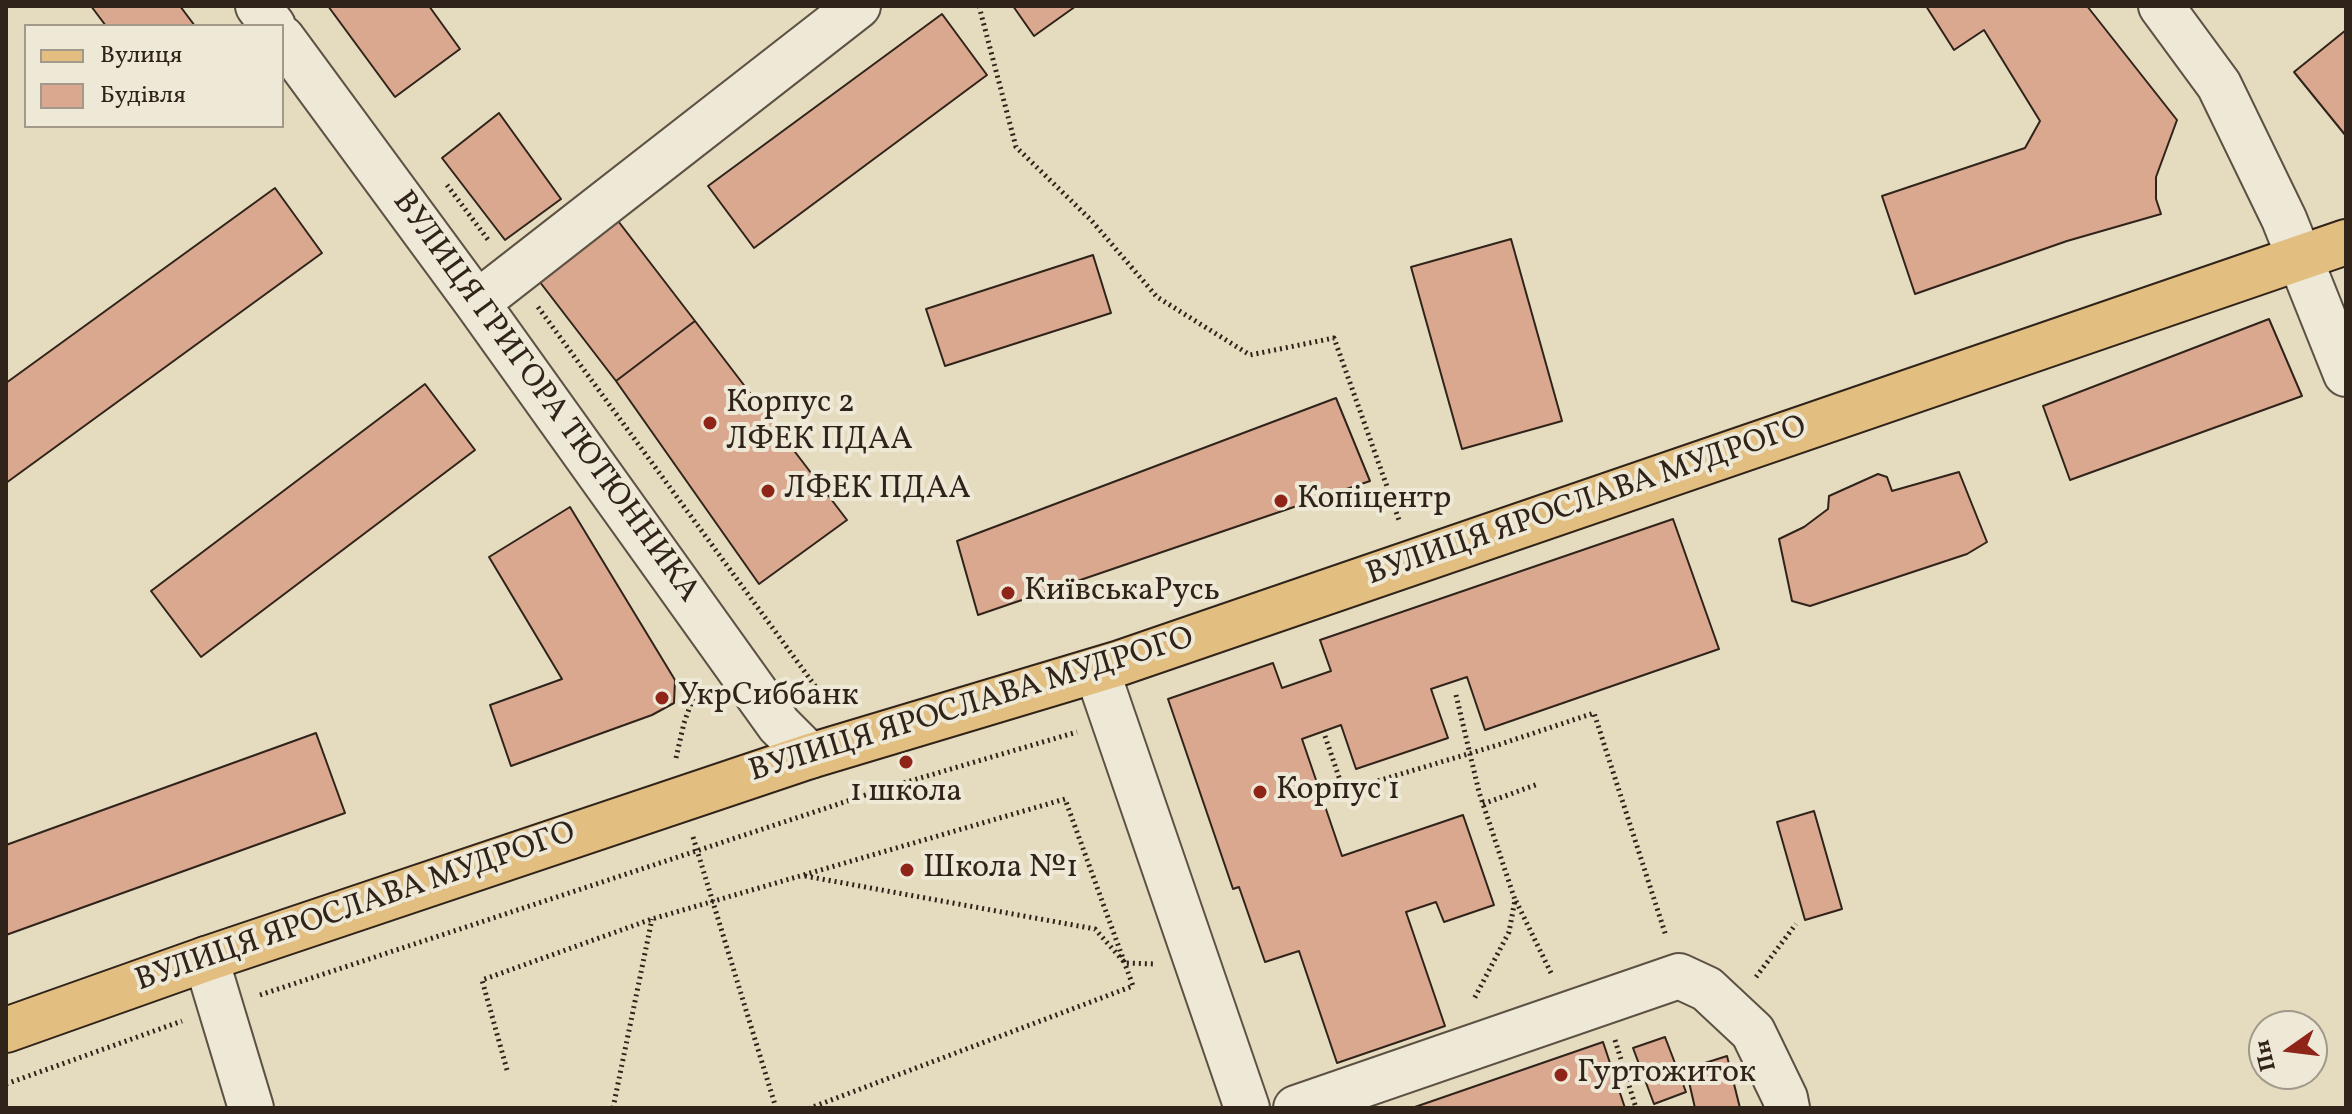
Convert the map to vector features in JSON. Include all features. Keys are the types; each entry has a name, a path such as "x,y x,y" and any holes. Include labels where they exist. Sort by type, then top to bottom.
{"main road":[{"name":"ВУЛИЦЯ ЯРОСЛАВА МУДРОГО","path":"6,1030 206,959 810,756 1097,671 2346,242"}],"street":[{"path":"258,6 272,24"},
{"path":"477,303 858,6"},
{"path":"2161,6 2219,85 2300,258 2346,374"},
{"name":"ВУЛИЦЯ ГРИГОРА ТЮТЮННИКА","path":"284,41 477,303 779,725 810,756"},
{"path":"1097,671 1247,1108"},
{"path":"206,959 251,1108"},
{"path":"1296,1108 1679,976 1707,989 1753,1032 1787,1108"}],"path":[{"path":"979,6 1016,147 1091,220 1157,297 1250,355 1334,338 1400,524"},
{"path":"438,172 830,707"},
{"path":"1456,695 1483,804 1515,900 1584,1007 1618,1048 1636,1108"},
{"path":"1325,736 1342,786 1354,788 1594,713 1679,976"},
{"path":"6,1084 222,1007 697,850 893,786 1115,721"},
{"path":"1483,804 1538,784"},
{"path":"507,1070 482,980 652,919 1065,799 1133,986 810,1108"},
{"path":"697,850 776,1108"},
{"path":"801,875 1095,929 1125,963 1199,969"},
{"path":"1469,1010 1509,932 1515,900"},
{"path":"613,1108 652,919"}],"building":[{"path":"91,6 180,6 194,24 104,24"},
{"path":"328,6 429,6 460,49 395,97"},
{"path":"1013,6 1076,6 1034,36"},
{"path":"1926,6 2087,6 2177,120 2156,177 2156,199 2161,214 2067,241 1915,294 1882,196 2025,148 2040,121 1984,30 1954,50"},
{"path":"942,14 987,75 754,248 708,186"},
{"path":"2346,30 2346,136 2294,72"},
{"path":"499,113 561,199 505,240 442,158"},
{"path":"275,188 322,253 6,483 6,383"},
{"path":"615,217 695,321 616,381 536,277"},
{"path":"1511,239 1562,421 1462,449 1411,267"},
{"path":"1093,255 1111,313 945,366 926,309"},
{"path":"2269,319 2302,396 2070,480 2043,406"},
{"name":"Корпус 2 ЛФЕК ПДАА","path":"695,321 847,520 759,584 616,381"},
{"path":"425,384 475,450 201,657 151,591"},
{"path":"1336,398 1370,481 978,615 957,541"},
{"path":"1959,472 1987,542 1967,554 1810,606 1792,601 1779,539 1804,527 1828,509 1829,496 1878,474 1887,477 1892,491"},
{"path":"570,507 675,680 674,703 652,715 511,766 490,705 562,679 489,557"},
{"name":"Корпус 1","path":"1673,519 1719,649 1485,730 1467,677 1431,689 1448,738 1356,769 1341,725 1302,739 1342,856 1463,815 1494,905 1444,922 1436,902 1406,912 1445,1026 1337,1063 1299,951 1265,962 1239,887 1233,889 1168,699 1273,663 1282,688 1331,671 1320,640"},
{"path":"316,733 345,813 6,935 6,845"},
{"path":"1814,811 1842,909 1805,920 1777,822"},
{"path":"1665,1037 1686,1092 1654,1104 1633,1048"},
{"name":"Гуртожиток","path":"1603,1042 1625,1108 1412,1108"},
{"path":"1727,1056 1740,1108 1695,1108 1686,1069"}],"place":[{"name":"Корпус 2 ЛФЕК ПДАА","path":"710,423"},
{"name":"ЛФЕК ПДАА","path":"768,491"},
{"name":"Копіцентр","path":"1281,501"},
{"name":"КиївськаРусь","path":"1008,593"},
{"name":"УкрСиббанк","path":"662,698"},
{"name":"1 школа","path":"906,762"},
{"name":"Корпус 1","path":"1260,792"},
{"name":"Школа №1","path":"907,870"},
{"name":"Гуртожиток","path":"1561,1075"}]}
